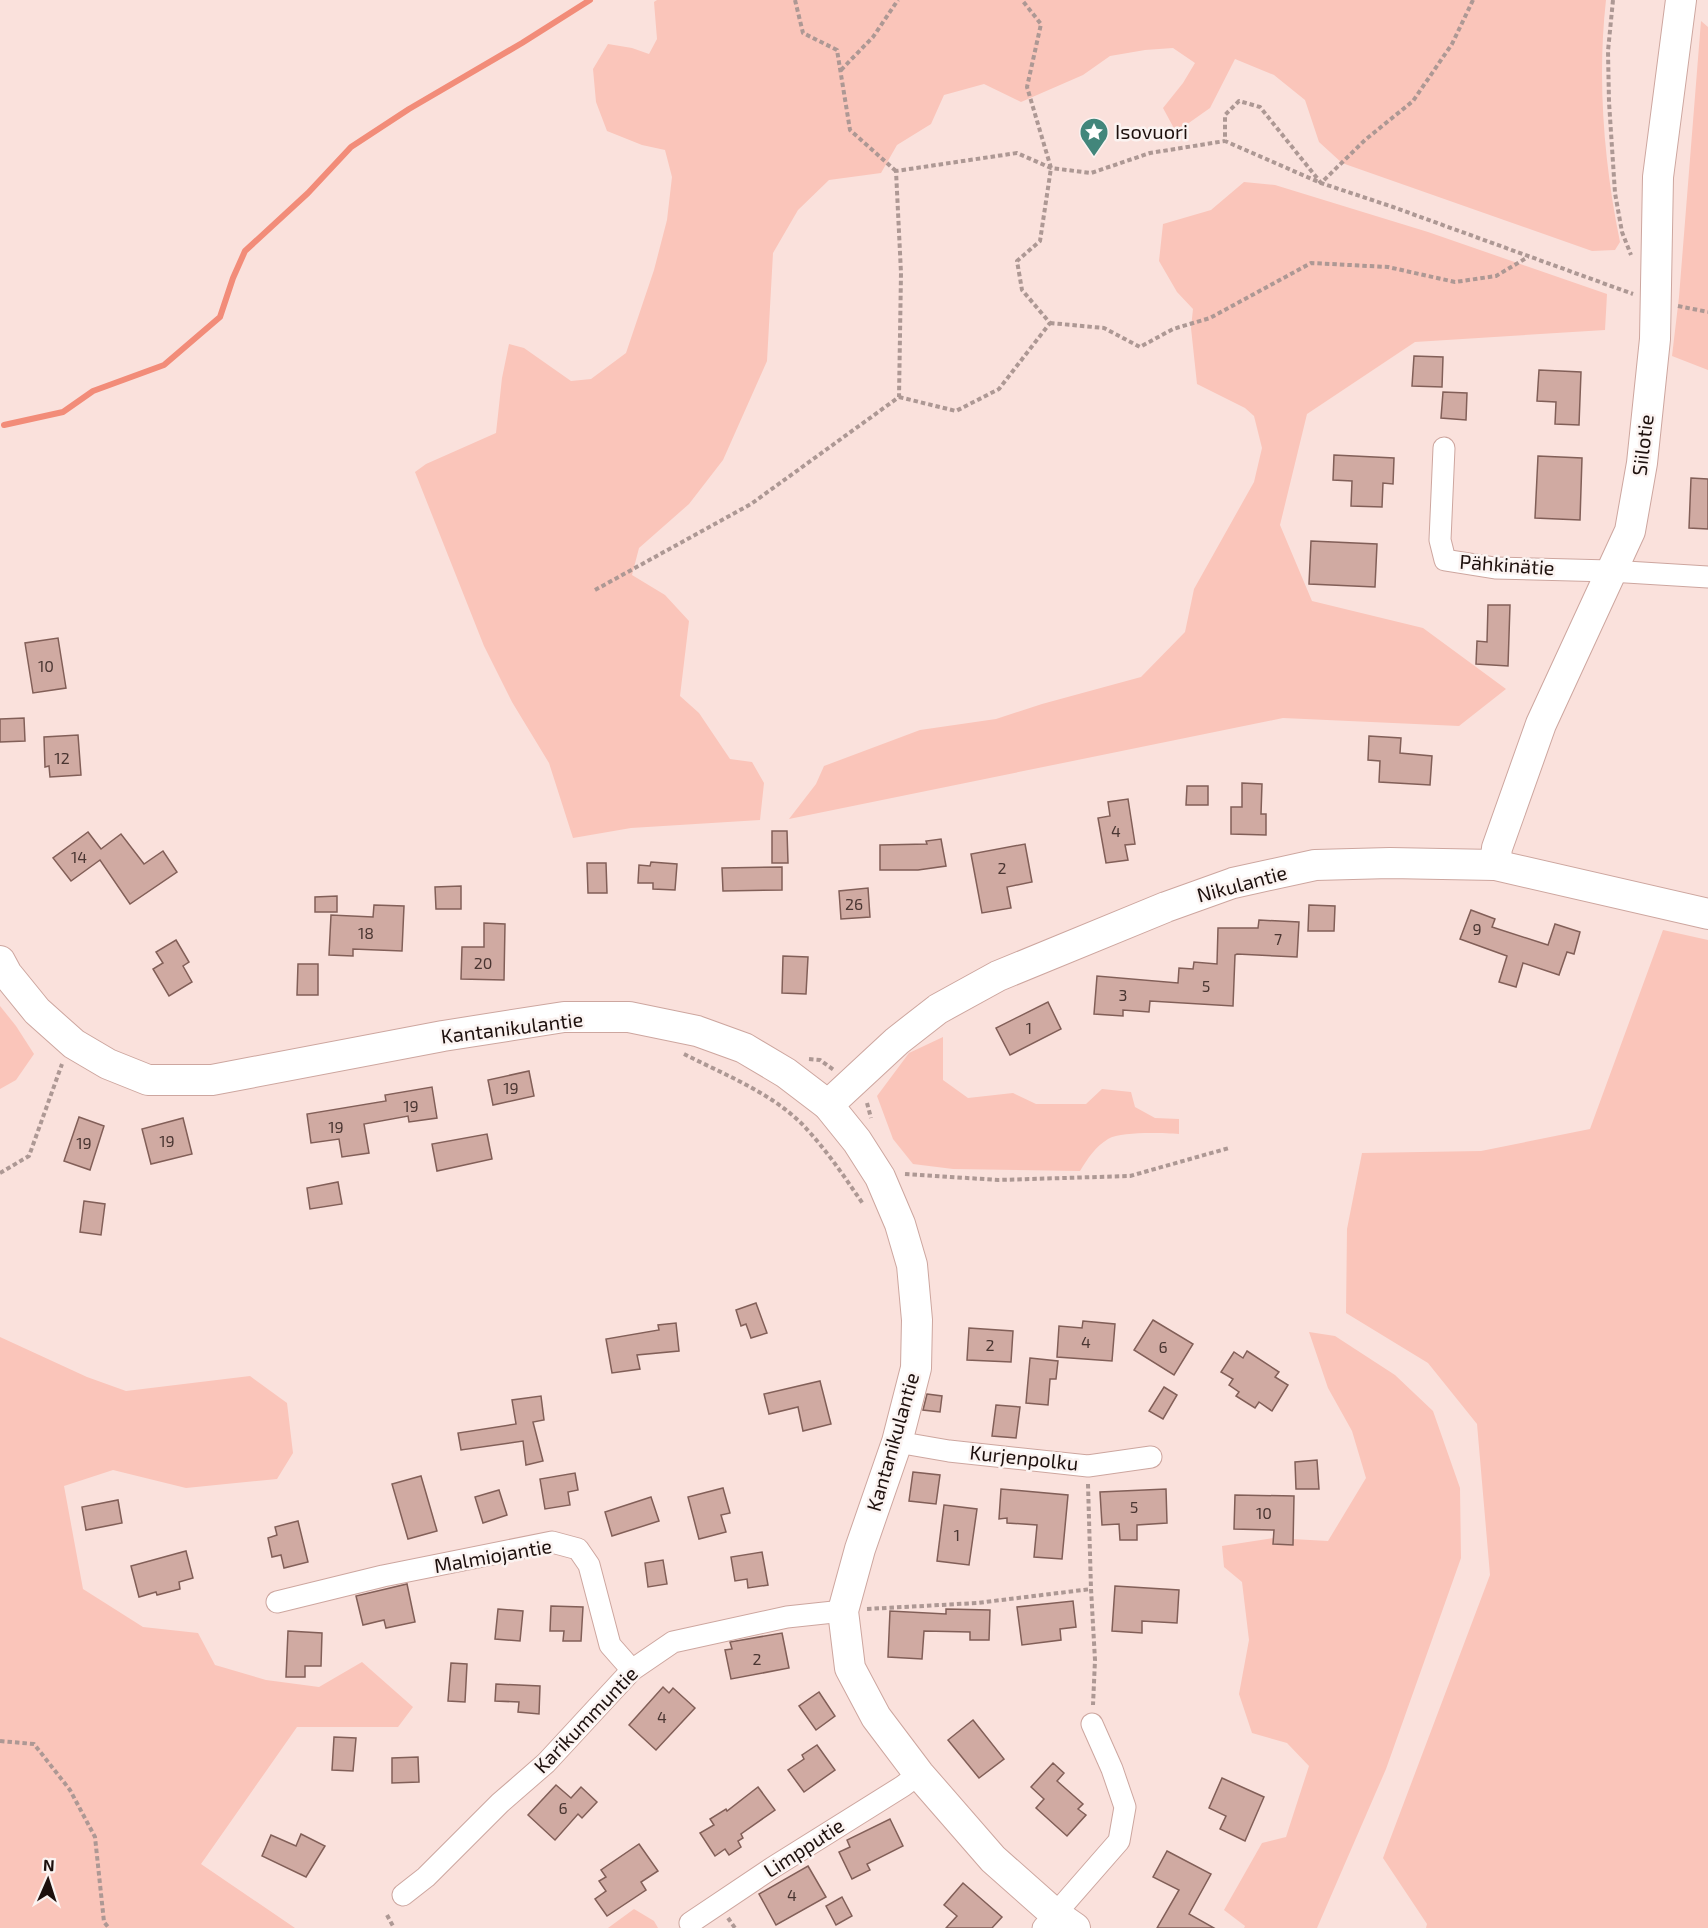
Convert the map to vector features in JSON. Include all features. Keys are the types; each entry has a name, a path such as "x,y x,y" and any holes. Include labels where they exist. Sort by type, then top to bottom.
{"street":[{"name":"Siilotie","path":"1495,865 1497,848 1541,724 1630,531 1642,463 1654,339 1658,177 1681,0"},
{"name":"Pähkinätie","path":"1444,448 1440,540 1446,560 1495,568 1610,571"},
{"path":"1610,571 1708,577"},
{"name":"Nikulantie","path":"828,1105 897,1041 938,1009 998,976 1166,907 1233,883 1315,865 1390,862 1495,865 1708,914"},
{"name":"Kantanikulantie","path":"0,961 7,974 37,1011 65,1059 108,1064 148,1080 212,1080 443,1036 564,1017 629,1017 696,1031 744,1048 786,1073 828,1105 857,1141 877,1173 900,1224 912,1265 917,1320 916,1368 897,1442 860,1550 843,1611 850,1668 876,1717 919,1774 993,1859 1058,1923"},
{"name":"Kurjenpolku","path":"897,1442 949,1451 1088,1466 1151,1457"},
{"name":"Malmiojantie","path":"277,1602 383,1576 552,1542 578,1549 589,1565 610,1645 633,1670"},
{"name":"Karikummuntie","path":"403,1895 426,1877 501,1803 546,1763 633,1670 673,1642 787,1617 843,1611"},
{"path":"1058,1923 1119,1841 1125,1807 1112,1769 1092,1724"},
{"name":"Limpputie","path":"690,1923 919,1774"}],"path":[{"path":"795,0 802,33 837,50 850,130 896,171 901,273 899,397"},
{"path":"840,70 873,37 898,0"},
{"path":"1022,0 1041,24 1027,87 1051,168 1040,242 1017,261 1022,290 1050,323 1104,328 1140,347 1173,329 1210,318 1311,263 1388,267 1455,282 1496,276 1528,256"},
{"path":"1321,183 1365,140 1413,101 1452,44 1473,0"},
{"path":"1613,0 1608,51 1615,193 1622,232 1634,265"},
{"path":"1225,141 1225,115 1239,101 1260,107 1321,183"},
{"path":"896,171 1017,153 1051,168 1091,173 1150,153 1225,141 1321,183 1654,301"},
{"path":"595,590 751,504 899,397 956,411 999,389 1050,323"},
{"path":"679,1052 767,1097 801,1123 833,1160 869,1212"},
{"path":"0,1173 29,1156 65,1059"},
{"path":"877,1173 998,1180 1130,1176 1229,1148"},
{"path":"1088,1466 1095,1660 1092,1724"},
{"path":"843,1611 977,1603 1091,1588"},
{"path":"0,1741 34,1744 70,1790 95,1837 104,1922 109,1928"},
{"path":"387,1915 394,1928"}],"shaded area":[{"path":"657,0 1606,0 1602,91 1606,152 1620,242 1615,250 1592,251 1342,163 1319,142 1305,100 1274,75 1235,59 1210,108 1176,132 1163,108 1183,83 1195,63 1173,48 1110,56 1083,75 1021,102 984,84 944,95 931,124 897,145 881,173 829,180 798,210 773,253 767,361 723,460 689,504 639,548 632,575 665,595 689,621 680,696 699,713 730,759 752,762 764,783 760,820 631,828 573,838 549,763 512,702 484,646 415,472 426,464 496,433 502,378 509,344 524,348 571,381 591,379 626,353 654,270 667,220 672,177 665,150 642,145 607,131 596,102 593,69 608,44 632,48 649,54 657,39 654,2"},
{"path":"1701,21 1708,27 1708,370 1672,356 1679,297"},
{"path":"1244,182 1275,185 1428,232 1607,294 1605,330 1415,342 1307,414 1280,525 1312,601 1423,628 1506,689 1459,726 1283,718 789,819 816,784 824,766 920,730 996,719 1141,677 1185,632 1194,589 1254,482 1262,448 1254,416 1245,408 1197,384 1191,328 1193,309 1177,292 1159,261 1163,224 1211,210"},
{"path":"1663,930 1708,940 1708,1928 1426,1928 1427,1924 1383,1858 1490,1575 1477,1424 1428,1363 1346,1313 1347,1229 1362,1153 1481,1151 1590,1129"},
{"path":"0,1006 34,1054 16,1080 0,1089"},
{"path":"943,1037 943,1080 968,1098 1013,1093 1036,1104 1086,1104 1102,1089 1131,1092 1135,1107 1155,1118 1179,1119 1179,1134 1143,1133 1114,1136 1096,1149 1080,1171 953,1169 913,1164 893,1139 877,1096 909,1053"},
{"path":"1309,1332 1335,1336 1395,1375 1433,1411 1460,1488 1461,1558 1386,1769 1317,1928 1244,1928 1245,1926 1224,1910 1262,1843 1286,1837 1309,1766 1287,1743 1252,1733 1239,1694 1249,1640 1242,1582 1224,1567 1222,1546 1274,1538 1328,1541 1366,1478 1352,1431 1328,1388"},
{"path":"0,1337 87,1377 126,1391 250,1376 287,1403 293,1453 277,1479 186,1488 113,1470 64,1486 83,1589 143,1627 198,1633 215,1665 266,1680 319,1687 362,1662 413,1707 398,1727 297,1727 201,1864 295,1928 0,1928"},
{"path":"634,1909 654,1921 658,1928 608,1928"}],"building":[{"path":"1414,356 1443,357 1442,387 1412,386"},
{"path":"1539,370 1581,372 1579,425 1555,424 1556,402 1537,401"},
{"path":"1443,392 1467,393 1466,420 1441,418"},
{"path":"1334,455 1394,458 1393,484 1383,483 1382,507 1351,506 1352,481 1333,480"},
{"path":"1538,456 1582,458 1580,520 1535,518"},
{"path":"1691,478 1708,479 1708,529 1689,528"},
{"path":"1311,541 1377,544 1375,587 1309,584"},
{"path":"1488,605 1510,605 1508,666 1476,664 1477,641 1487,642"},
{"path":"58,638 66,688 33,693 25,643"},
{"path":"24,718 25,741 0,742 0,719"},
{"path":"78,735 81,775 50,777 49,766 45,767 44,737"},
{"path":"1369,736 1401,738 1400,753 1432,756 1430,785 1379,782 1380,761 1368,760"},
{"path":"1242,783 1262,784 1261,814 1266,814 1266,835 1231,834 1231,807 1242,807"},
{"path":"1187,786 1208,786 1208,805 1186,805"},
{"path":"1128,799 1135,844 1125,845 1128,860 1106,863 1098,818 1110,816 1108,802"},
{"path":"772,831 787,831 788,863 772,863"},
{"path":"88,832 101,849 121,834 144,864 163,851 177,872 130,904 100,860 71,881 53,858"},
{"path":"941,839 946,866 918,870 880,870 880,845 927,844 926,841"},
{"path":"1025,844 1032,882 1007,887 1011,908 982,913 971,854"},
{"path":"651,862 677,864 675,890 653,889 653,883 638,883 639,865 650,866"},
{"path":"587,863 606,863 607,893 588,893"},
{"path":"782,867 782,890 723,891 722,868"},
{"path":"461,886 461,909 436,909 435,887"},
{"path":"868,888 870,917 841,919 839,891"},
{"path":"337,896 337,912 315,912 315,897"},
{"path":"374,905 404,906 402,951 353,949 353,956 329,955 331,915 373,917"},
{"path":"1309,905 1335,906 1334,931 1308,931"},
{"path":"1471,910 1495,919 1492,927 1548,945 1555,924 1580,932 1574,954 1567,952 1559,975 1523,963 1516,987 1499,982 1507,956 1460,939"},
{"path":"1259,920 1299,922 1297,957 1235,955 1233,1006 1150,1001 1149,1012 1123,1010 1123,1016 1094,1014 1097,976 1178,983 1179,968 1193,969 1194,962 1217,964 1218,928 1258,928"},
{"path":"484,923 505,924 504,980 461,979 462,947 484,947"},
{"path":"176,940 189,962 183,966 192,982 169,996 153,969 163,963 156,952"},
{"path":"783,956 808,957 806,994 782,993"},
{"path":"298,964 318,964 318,995 297,995"},
{"path":"1048,1002 1061,1029 1010,1055 996,1028"},
{"path":"529,1071 534,1096 493,1105 488,1080"},
{"path":"432,1087 437,1118 409,1122 408,1116 364,1124 369,1153 342,1157 339,1139 311,1143 307,1114 386,1101 385,1095"},
{"path":"79,1117 104,1126 90,1170 64,1161"},
{"path":"183,1118 192,1154 151,1164 142,1129"},
{"path":"487,1134 492,1159 437,1171 432,1144"},
{"path":"338,1182 342,1204 310,1209 307,1188"},
{"path":"84,1201 105,1204 101,1235 80,1232"},
{"path":"756,1303 767,1333 751,1338 746,1324 741,1326 736,1310"},
{"path":"1153,1320 1193,1344 1174,1375 1134,1350"},
{"path":"1083,1321 1115,1324 1112,1361 1057,1357 1059,1326 1082,1328"},
{"path":"676,1323 679,1351 637,1355 640,1369 612,1373 606,1339 659,1330 658,1325"},
{"path":"969,1328 1013,1331 1011,1362 967,1360"},
{"path":"1247,1351 1279,1372 1275,1377 1288,1385 1272,1411 1259,1402 1255,1408 1236,1396 1239,1392 1229,1385 1233,1379 1221,1372 1234,1352 1243,1358"},
{"path":"1030,1358 1058,1361 1056,1379 1050,1379 1048,1405 1026,1403"},
{"path":"820,1381 831,1424 803,1431 798,1407 769,1414 764,1394"},
{"path":"1164,1387 1177,1395 1163,1419 1149,1411"},
{"path":"927,1394 942,1396 940,1412 923,1410"},
{"path":"541,1396 544,1420 533,1422 543,1461 526,1465 523,1441 461,1450 458,1433 516,1424 512,1400"},
{"path":"996,1405 1020,1407 1016,1438 992,1436"},
{"path":"1317,1460 1319,1489 1296,1489 1295,1462"},
{"path":"913,1472 940,1475 936,1504 909,1501"},
{"path":"575,1473 578,1490 568,1492 570,1505 545,1509 540,1479"},
{"path":"421,1476 437,1531 408,1539 392,1484"},
{"path":"723,1488 730,1513 721,1515 726,1532 699,1539 688,1497"},
{"path":"1001,1489 1068,1495 1062,1559 1034,1557 1037,1525 1007,1523 1007,1518 999,1519"},
{"path":"1166,1489 1167,1523 1137,1525 1137,1540 1120,1540 1119,1524 1102,1525 1100,1492"},
{"path":"499,1490 507,1515 483,1523 475,1497"},
{"path":"1235,1495 1294,1496 1293,1545 1273,1544 1274,1530 1234,1529"},
{"path":"651,1497 659,1521 612,1536 605,1512"},
{"path":"118,1500 122,1523 86,1530 82,1507"},
{"path":"944,1505 977,1509 969,1565 937,1561"},
{"path":"298,1521 308,1562 284,1568 281,1555 272,1557 268,1538 277,1535 275,1527"},
{"path":"186,1551 193,1578 179,1582 180,1589 139,1597 131,1566"},
{"path":"762,1552 768,1585 748,1588 747,1579 735,1581 731,1557"},
{"path":"663,1560 667,1584 648,1587 645,1563"},
{"path":"407,1584 415,1622 386,1628 384,1620 363,1625 356,1596"},
{"path":"1115,1586 1179,1590 1177,1623 1142,1621 1142,1633 1112,1631"},
{"path":"1073,1601 1076,1627 1060,1629 1061,1640 1022,1645 1017,1607"},
{"path":"551,1606 583,1607 581,1641 563,1641 564,1631 550,1631"},
{"path":"498,1609 523,1611 520,1641 495,1639"},
{"path":"946,1609 990,1610 989,1640 970,1640 970,1632 924,1631 922,1659 888,1657 890,1611 946,1614"},
{"path":"288,1631 322,1633 321,1666 305,1666 305,1677 286,1677"},
{"path":"782,1633 789,1668 731,1679 725,1650 732,1649 730,1642"},
{"path":"451,1663 467,1664 465,1702 448,1701"},
{"path":"496,1684 540,1686 539,1714 518,1712 519,1702 495,1701"},
{"path":"663,1687 669,1693 673,1688 695,1708 656,1750 629,1725"},
{"path":"819,1692 835,1716 816,1730 799,1706"},
{"path":"973,1720 1004,1759 979,1778 948,1740"},
{"path":"334,1737 356,1738 353,1771 332,1770"},
{"path":"817,1745 835,1770 804,1792 788,1770 804,1759 802,1755"},
{"path":"418,1757 419,1782 392,1783 392,1758"},
{"path":"1053,1763 1064,1773 1057,1781 1083,1804 1078,1809 1086,1815 1067,1836 1036,1808 1044,1799 1031,1787"},
{"path":"1222,1778 1264,1797 1245,1841 1220,1829 1226,1816 1209,1808"},
{"path":"556,1785 571,1798 581,1787 597,1802 582,1818 578,1814 555,1840 528,1815"},
{"path":"758,1787 775,1810 741,1834 743,1838 738,1841 741,1847 729,1855 725,1849 715,1856 700,1833 714,1825 710,1819 726,1809 727,1811"},
{"path":"890,1819 903,1846 867,1864 870,1870 852,1879 839,1852 850,1847 847,1840"},
{"path":"301,1834 325,1846 306,1877 262,1856 271,1835 296,1846"},
{"path":"639,1844 658,1871 641,1882 646,1890 607,1916 595,1899 606,1891 599,1881 606,1877 601,1870"},
{"path":"1167,1851 1211,1874 1189,1914 1214,1928 1157,1928 1179,1890 1153,1877"},
{"path":"808,1866 826,1897 776,1925 759,1894"},
{"path":"963,1883 1002,1917 992,1928 946,1928 957,1916 944,1905"},
{"path":"842,1897 852,1916 836,1925 826,1906"}],"waterway":[{"path":"4,425 63,412 93,391 164,365 220,317 245,251 308,193 351,147 409,109 590,0"}],"place":[{"name":"Isovuori","path":"1094,158"}]}
